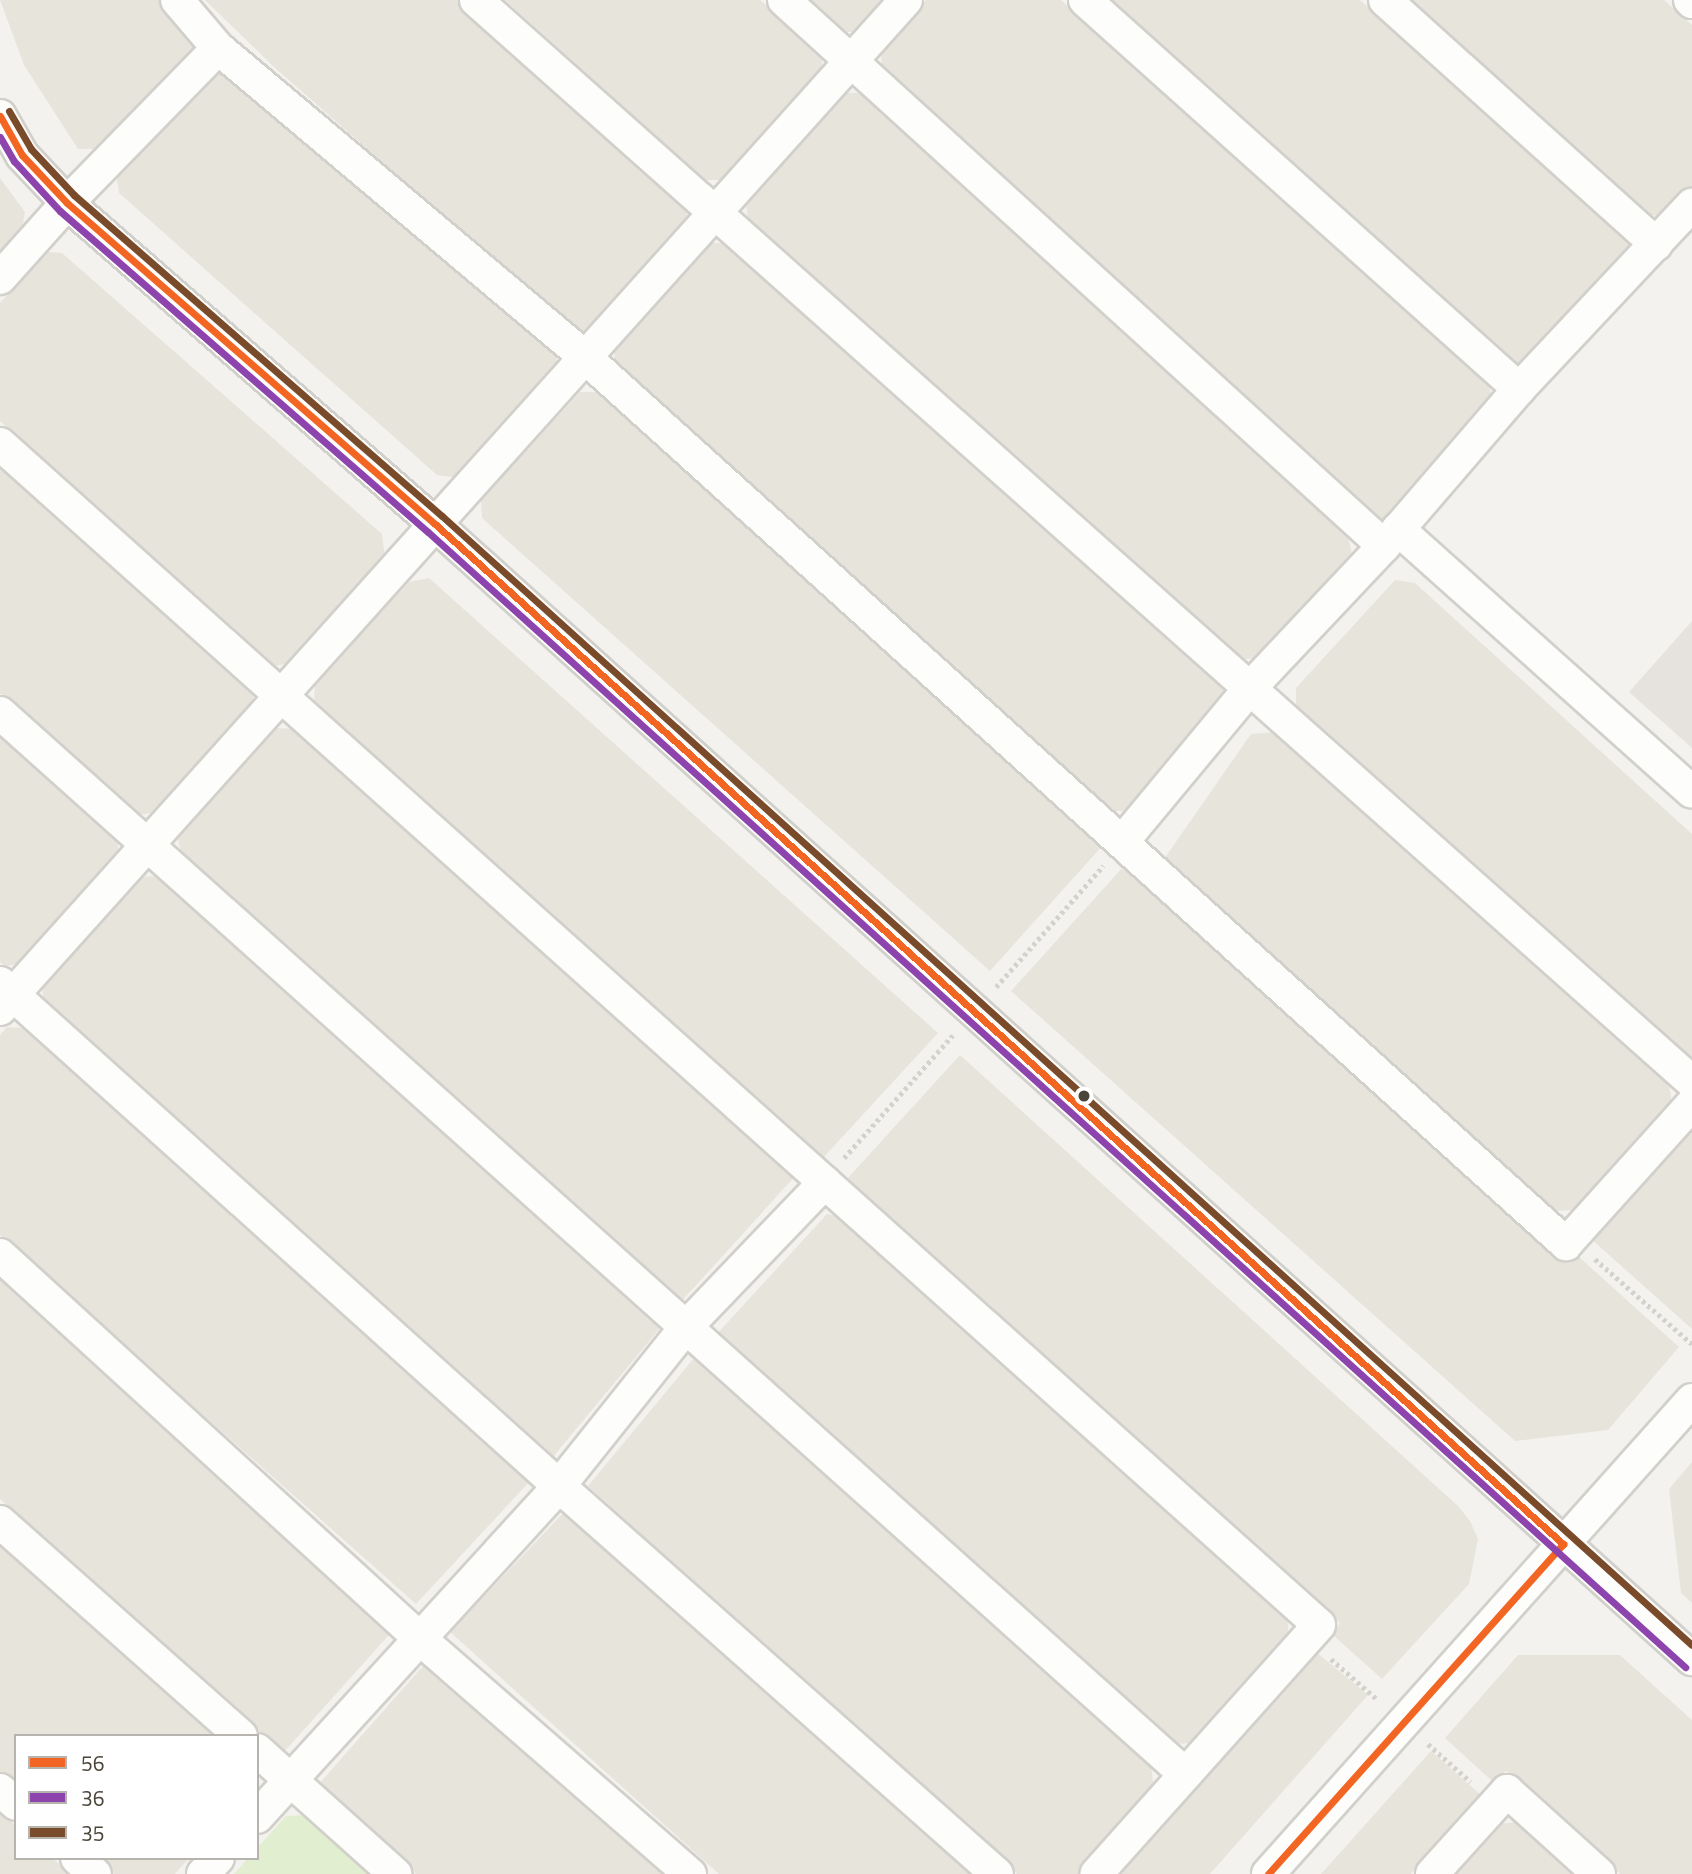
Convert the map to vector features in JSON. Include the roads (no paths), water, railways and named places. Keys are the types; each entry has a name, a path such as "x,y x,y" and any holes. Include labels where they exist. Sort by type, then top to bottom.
{"street":[{"path":"177,0 218,48 587,359 1566,1244 1692,1104"},
{"path":"476,0 1692,1082"},
{"path":"784,0 1391,538 1692,792"},
{"path":"906,0 587,359 147,844 4,995 997,1874"},
{"path":"1085,0 1519,389"},
{"path":"1385,0 1657,244"},
{"path":"0,278 66,203 218,48"},
{"path":"0,116 22,155 66,203 435,524 1692,1659"},
{"path":"1123,841 1250,688 1391,538 1519,389 1692,205"},
{"path":"0,443 1319,1625 1096,1874"},
{"path":"0,713 1185,1774"},
{"path":"259,1815 418,1637 559,1486 685,1328 825,1182"},
{"path":"0,1255 418,1637 690,1874"},
{"path":"1268,1874 1692,1400"},
{"path":"0,1521 239,1734"},
{"path":"259,1752 395,1874"},
{"path":"0,1790 14,1802"},
{"path":"1432,1874 1507,1791 1599,1874"},
{"path":"79,1860 95,1874"},
{"path":"203,1874 216,1860"}]}
